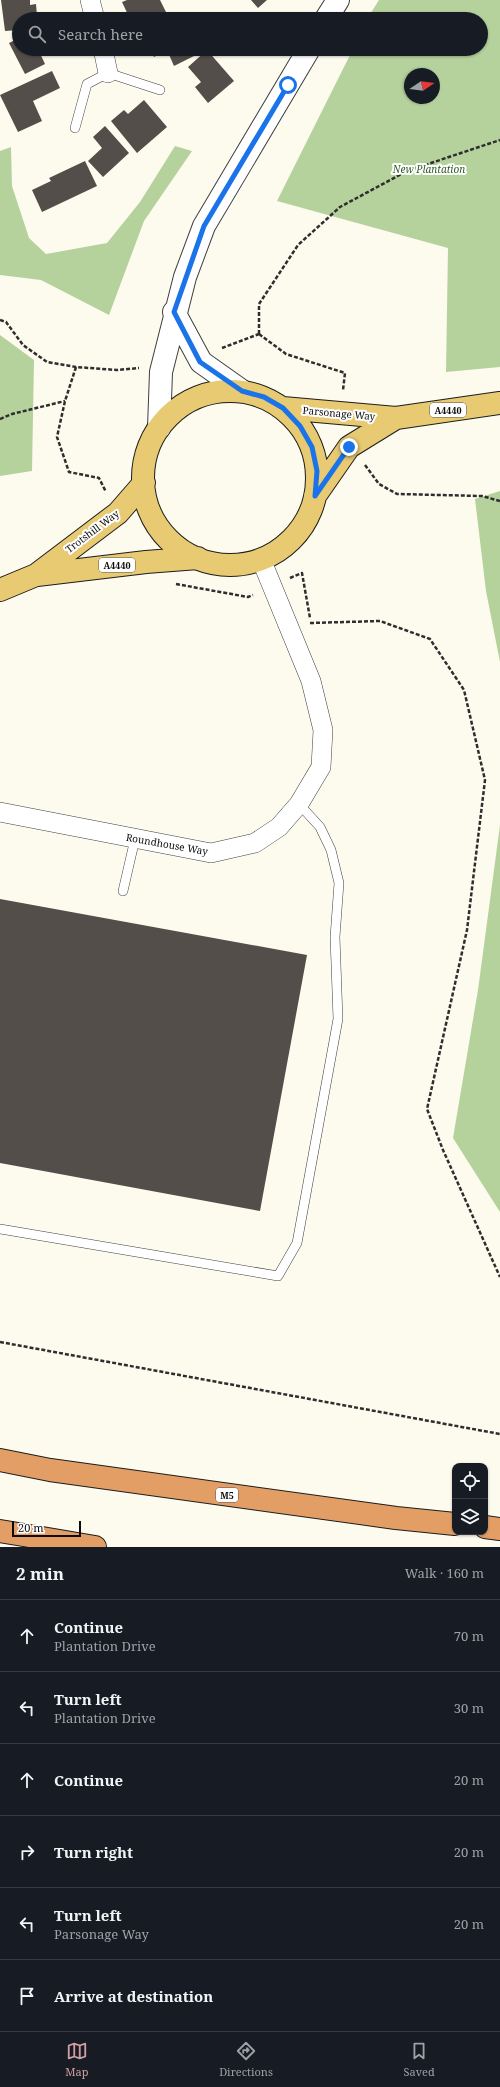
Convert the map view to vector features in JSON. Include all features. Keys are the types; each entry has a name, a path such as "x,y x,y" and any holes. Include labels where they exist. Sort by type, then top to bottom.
{"highway":[{"name":"M5","path":"0,1460 89,1475 396,1518 452,1524"},
{"path":"488,1527 500,1529"},
{"path":"0,1532 95,1547"}],"main road":[{"path":"218,391 242,391 264,397 283,408 300,426 312,447 317,471 315,496 305,523 286,545 261,559 240,564 218,564 198,558 176,546 160,528 148,507 144,483 145,463 150,445 159,428 175,410 195,398 218,391"},
{"name":"Parsonage Way","path":"283,408 396,418 500,403"},
{"name":"Parsonage Way","path":"315,496 349,447 396,418"},
{"name":"Trotshill Way","path":"0,590 36,575 118,513 144,483"},
{"name":"Trotshill Way","path":"36,575 146,562 198,558"}],"street":[{"path":"90,0 93,12"},
{"path":"330,12 338,0"},
{"path":"104,56 108,73"},
{"path":"159,428 160,372 174,312 204,226 305,56"},
{"path":"174,312 200,362 242,391"},
{"name":"Roundhouse Way","path":"0,812 211,853 255,843 279,827 299,804 321,767 323,730 311,681 261,559"}],"lane":[{"path":"75,128 87,84 108,73 160,90"},
{"path":"0,1229 278,1276 297,1243 338,1019 335,937 339,884 331,850 320,827 299,804"},
{"path":"123,891 135,839"}],"path":[{"path":"259,334 259,304 298,245 340,208 407,171 500,140"},
{"path":"0,320 6,322 23,345 46,362 76,367 117,370 135,367"},
{"path":"216,350 259,334"},
{"path":"259,334 286,354 345,373 343,391"},
{"path":"76,367 65,401 57,437 69,472 100,478 108,498 118,513"},
{"path":"0,418 65,401"},
{"path":"370,470 379,484 397,494 482,496 500,501"},
{"path":"171,583 248,597 302,573 311,624 380,622 430,639 464,690 485,780 467,930 427,1109 446,1157 500,1278"},
{"path":"0,1342 500,1434"}],"green space":[{"name":"New Plantation","path":"379,0 500,0 500,367 446,372 448,248 277,201 350,56 488,56 488,12 371,12"},
{"path":"175,146 192,151 144,221 109,315 41,280 0,275 0,151 11,147 12,186 29,238 46,254 107,243 140,202"},
{"path":"0,335 34,360 32,471 0,476"},
{"path":"500,491 500,662 486,591 475,499"},
{"path":"500,825 500,1212 453,1138 478,990"}],"building":[{"path":"1,0 30,0 30,5 36,4 37,12 12,12 12,30 5,31"},
{"path":"127,0 160,0 166,12 127,12 122,2"},
{"path":"251,0 267,0 258,8"},
{"path":"12,42 12,49 9,43"},
{"path":"16,56 41,56 45,64 25,74"},
{"path":"170,56 194,56 174,66"},
{"path":"200,56 212,56 234,81 208,103 195,87 201,82 188,67"},
{"path":"52,71 60,88 33,101 42,121 18,132 0,95"},
{"path":"144,100 167,127 137,153 111,121 124,110 128,114"},
{"path":"105,126 129,153 103,177 88,161 102,148 93,137"},
{"path":"85,161 97,186 42,212 32,190 51,181 49,178"},
{"path":"0,899 307,955 260,1211 0,1163"}],"route":[{"path":"288,85 204,226 174,312 200,362 242,391 264,397 283,408 300,426 312,447 317,471 315,496 349,447"}]}
